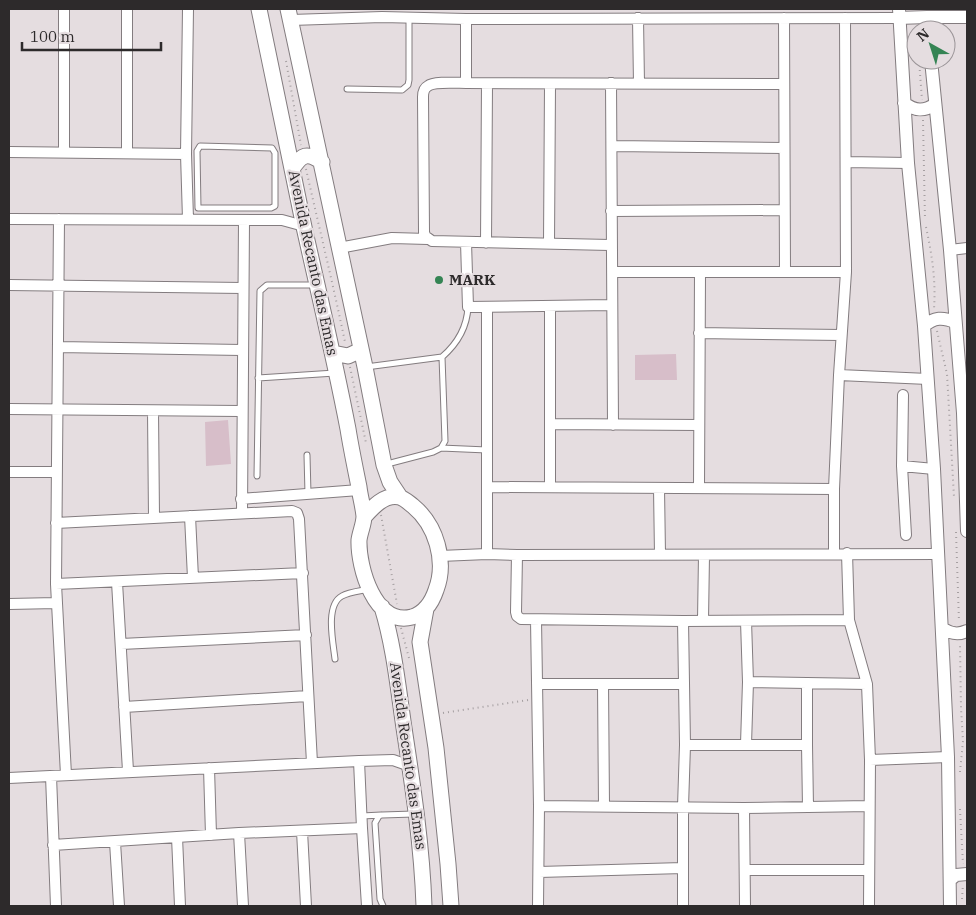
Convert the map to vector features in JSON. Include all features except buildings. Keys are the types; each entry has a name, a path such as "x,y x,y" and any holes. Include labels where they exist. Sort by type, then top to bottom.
{"main road":[{"name":"Avenida Recanto das Emas","path":"259,9 304,226 333,353 364,517"},
{"name":"Avenida Recanto das Emas","path":"289,14 322,162 384,465 390,482 400,497"},
{"path":"292,169 300,158 307,155 322,162"},
{"path":"333,353 348,356 361,350"},
{"path":"400,497 411,504 423,516 435,538 440,556 438,586 432,600 426,609 413,616 405,617 392,614 382,607 369,589 360,560 359,541 364,517 379,503 389,498 400,497"},
{"name":"Avenida Recanto das Emas","path":"382,607 392,644 417,814 423,864 424,901"},
{"name":"Avenida Recanto das Emas","path":"426,609 420,642 436,748 450,901"},
{"path":"423,864 434,869 440,869 448,864"},
{"path":"424,901 430,888 435,887 446,891 450,901"}],"street":[{"path":"64,9 64,152"},
{"path":"127,9 127,153"},
{"path":"188,9 186,154 192,167 188,219"},
{"path":"289,14 382,13 410,18 466,19 499,14 784,18 819,13 845,18 898,13 921,18 967,16"},
{"path":"898,13 908,163 929,322 928,379 948,757 950,906"},
{"path":"633,15 639,84"},
{"path":"784,18 785,271"},
{"path":"834,553 834,489 841,335 846,272 845,18"},
{"path":"466,19 466,83"},
{"path":"932,70 965,413 961,530"},
{"path":"428,239 425,236 424,227 424,91 427,86 432,84 466,83 550,85 784,84"},
{"path":"486,243 487,84"},
{"path":"611,84 612,425"},
{"path":"549,243 550,85"},
{"path":"904,103 913,109 923,110 935,104"},
{"path":"612,146 784,148"},
{"path":"9,152 186,154"},
{"path":"846,162 908,163"},
{"path":"282,220 301,208"},
{"path":"611,211 784,210"},
{"path":"9,218 282,220 304,226"},
{"path":"59,219 56,603 66,774"},
{"path":"242,513 241,411 244,220"},
{"path":"339,248 392,238 486,243 610,245"},
{"path":"466,242 468,307 611,305"},
{"path":"950,250 967,248"},
{"path":"612,272 846,272"},
{"path":"699,487 700,273"},
{"path":"9,285 243,288"},
{"path":"550,306 550,487"},
{"path":"487,308 487,554"},
{"path":"929,322 945,318 955,322"},
{"path":"699,332 841,335"},
{"path":"58,347 242,350"},
{"path":"839,375 928,379"},
{"path":"903,396 902,466 906,535"},
{"path":"9,409 241,411"},
{"path":"153,411 154,517"},
{"path":"551,424 699,425"},
{"path":"902,466 934,469"},
{"path":"9,472 56,472"},
{"path":"487,487 834,489"},
{"path":"659,488 660,554"},
{"path":"241,499 359,490"},
{"path":"56,523 242,513 292,511 297,513 303,573 312,763"},
{"path":"190,516 193,578"},
{"path":"847,553 849,620 867,684 870,760 869,906"},
{"path":"440,556 487,554 938,554"},
{"path":"703,620 704,554"},
{"path":"517,555 516,615 521,619 683,621 849,620"},
{"path":"56,584 303,573"},
{"path":"117,582 128,771"},
{"path":"9,604 56,603"},
{"path":"536,620 539,806 538,906"},
{"path":"683,621 685,746 682,807 683,906"},
{"path":"746,621 748,682 746,744"},
{"path":"942,628 950,633 963,632"},
{"path":"121,644 306,635"},
{"path":"748,682 867,684"},
{"path":"807,683 808,807"},
{"path":"538,684 683,684"},
{"path":"603,684 604,806"},
{"path":"124,707 308,696"},
{"path":"685,746 807,745"},
{"path":"9,778 359,760 393,760 404,756 409,759"},
{"path":"870,760 948,757"},
{"path":"359,760 367,906"},
{"path":"209,768 211,835"},
{"path":"51,776 52,845 56,906"},
{"path":"539,806 744,808 869,806"},
{"path":"744,808 744,906"},
{"path":"52,845 239,833 362,828"},
{"path":"302,831 306,906"},
{"path":"239,833 243,906"},
{"path":"177,837 180,906"},
{"path":"115,842 119,906"},
{"path":"539,872 682,868"},
{"path":"745,870 869,870"},
{"path":"950,880 956,875 965,873"}],"lane":[{"path":"347,89 402,90 406,88 409,80 410,18"},
{"path":"200,146 270,147 275,153 276,205 272,208 200,209 197,204 192,167 200,146"},
{"path":"257,476 259,294 261,288 267,285 318,284"},
{"path":"365,367 442,357 463,331 468,319 468,307"},
{"path":"441,448 445,441 442,357"},
{"path":"258,378 337,373"},
{"path":"384,465 433,452 441,448 487,450"},
{"path":"307,455 308,494"},
{"path":"335,659 332,625 335,603 344,595 369,589"},
{"path":"362,816 417,814"},
{"path":"382,815 379,816 375,823 380,899 384,906"}],"path":[{"path":"920,70 923,110 925,224 933,263 935,286 929,322 947,374 954,500"},
{"path":"959,777 964,741 961,708 963,632 961,530"},
{"path":"431,714 538,698"},
{"path":"960,806 965,873 961,906"}],"shaded area":[{"path":"676,354 677,380 635,380 635,355"},
{"path":"228,420 231,464 206,466 205,422"}],"place":[{"name":"MARK","path":"439,280"}]}
